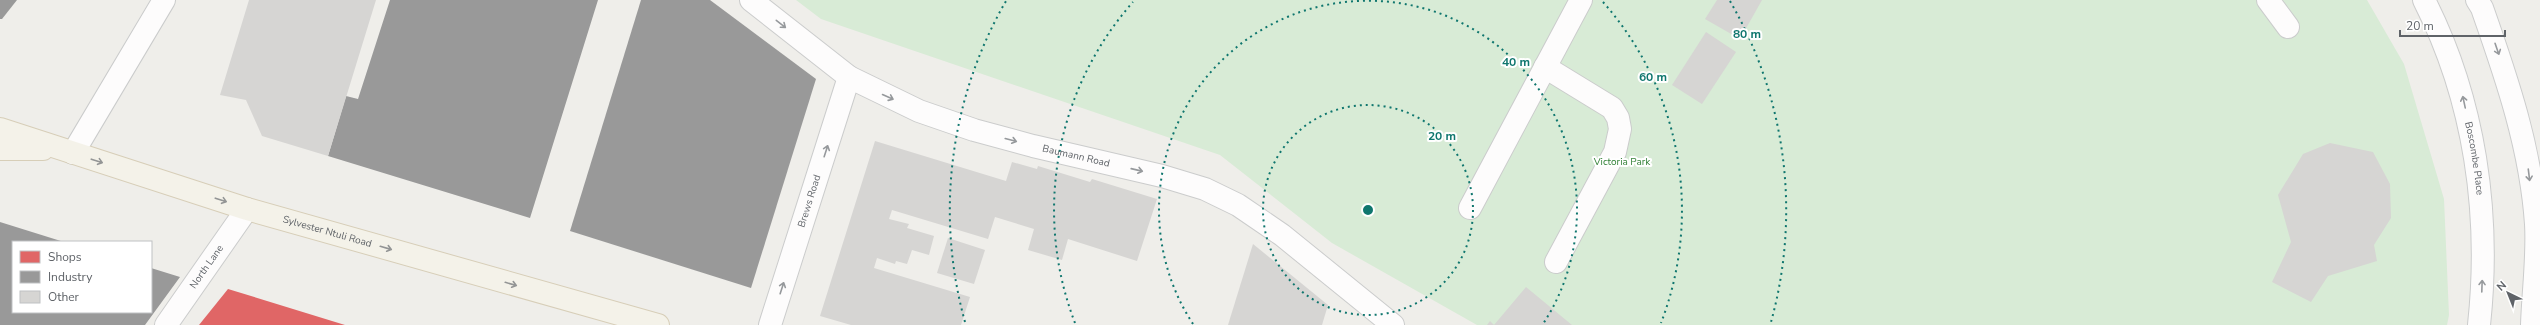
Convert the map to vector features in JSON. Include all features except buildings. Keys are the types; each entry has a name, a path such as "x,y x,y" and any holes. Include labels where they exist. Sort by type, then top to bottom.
{"main road":[{"name":"Sylvester Ntuli Road","path":"0,129 247,209 622,321 658,325"},
{"path":"0,149 66,150"}],"street":[{"path":"66,150 164,0"},
{"name":"Baumann Road","path":"751,0 849,77 919,111 974,130 1205,188 1238,205 1282,235 1393,325"},
{"path":"1470,208 1581,0"},
{"path":"2268,0 2288,26"},
{"name":"Boscombe Place","path":"2424,0 2460,85 2473,148 2484,229 2479,325"},
{"path":"2477,0 2482,8 2509,85 2526,150 2538,225 2532,325"},
{"path":"1545,67 1612,108 1618,118 1620,129 1615,152 1556,262"},
{"name":"Brews Road","path":"770,325 849,77"},
{"name":"North Lane","path":"166,325 247,209"}],"green space":[{"name":"Victoria Park","path":"796,0 2367,0 2404,64 2444,199 2449,315 2447,325 1477,325 1332,243 1220,155 821,19"}]}
